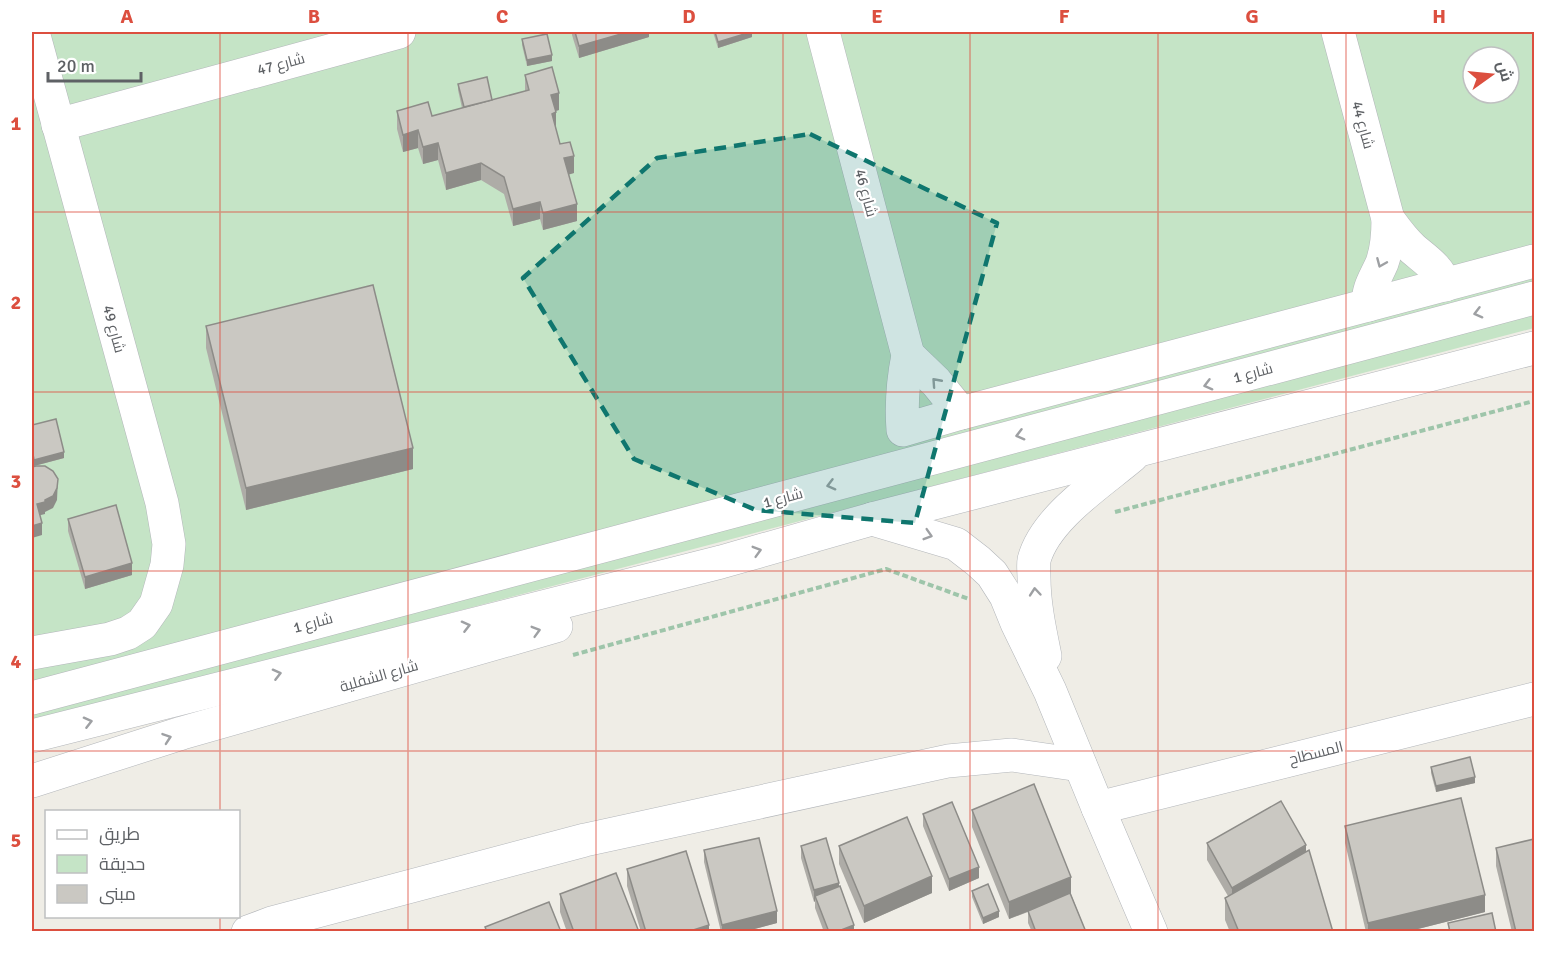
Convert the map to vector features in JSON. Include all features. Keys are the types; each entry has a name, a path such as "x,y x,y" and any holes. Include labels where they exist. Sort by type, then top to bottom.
{"street":[{"name":"شارع 49","path":"32,653 110,639 128,633 142,624 156,604 167,565 169,544 162,503 33,32"},
{"name":"شارع 47","path":"58,125 399,32"},
{"name":"شارع 46","path":"823,32 908,355 902,392 903,430 961,413"},
{"name":"شارع 44","path":"1338,32 1388,219 1386,249 1382,264 1370,286 1368,305"},
{"name":"شارع 44","path":"1388,219 1399,235 1435,267 1441,274 1445,285"},
{"path":"908,355 936,382 961,413 1534,261"},
{"name":"شارع 1","path":"32,698 1534,298"},
{"path":"32,736 721,562 872,519 1534,348"},
{"path":"1050,691 1034,590 1034,561 1050,527 1139,450"},
{"path":"872,519 956,544 992,574 1006,597 1050,691 1151,932"},
{"name":"شارع الشفلية","path":"32,781 182,733 679,590 721,562"},
{"name":"المسطاح","path":"1098,808 1534,699"},
{"path":"248,932 272,923 585,840 948,761 1012,754 1080,765"}],"path":[{"path":"1108,516 1534,401"},
{"path":"563,658 886,569 977,602 1006,597"}],"highlighted area":[{"path":"810,134 997,223 915,523 756,510 634,459 523,278 657,158"}],"green space":[{"path":"32,32 1534,32 1534,328 32,723"}],"building":[{"path":"575,32 628,32 579,46"},
{"path":"715,32 751,32 718,42"},
{"path":"547,34 552,55 527,60 522,39"},
{"path":"552,67 559,93 551,95 556,112 552,114 560,144 570,142 574,156 564,158 577,204 543,213 540,202 513,209 504,177 481,163 446,173 438,143 423,147 418,130 403,135 397,111 428,102 432,116 529,90 525,75"},
{"path":"487,77 492,100 464,107 458,84"},
{"path":"373,285 413,448 246,488 206,326"},
{"path":"56,419 64,452 34,460 32,425"},
{"path":"45,466 53,471 58,479 53,496 37,504 42,523 32,526 32,467"},
{"path":"116,505 132,563 85,577 68,519"},
{"path":"1470,757 1475,777 1436,786 1431,767"},
{"path":"1034,784 1071,877 1009,902 972,810"},
{"path":"1461,798 1485,895 1368,923 1345,826"},
{"path":"1281,801 1306,845 1232,888 1207,843"},
{"path":"952,802 979,867 949,879 923,814"},
{"path":"907,817 932,876 864,906 839,846"},
{"path":"759,838 777,911 722,925 704,850"},
{"path":"826,838 839,883 814,890 801,846"},
{"path":"1534,839 1534,932 1516,932 1496,848"},
{"path":"1309,850 1333,932 1239,932 1225,898"},
{"path":"686,851 709,925 687,932 646,932 627,869"},
{"path":"616,873 639,932 574,932 560,894"},
{"path":"988,884 999,911 983,918 972,891"},
{"path":"840,886 854,925 836,932 829,932 815,896"},
{"path":"1070,893 1086,932 1036,932 1028,911"},
{"path":"549,902 561,932 487,932 485,927"},
{"path":"1492,913 1496,932 1450,932 1448,923"}]}
